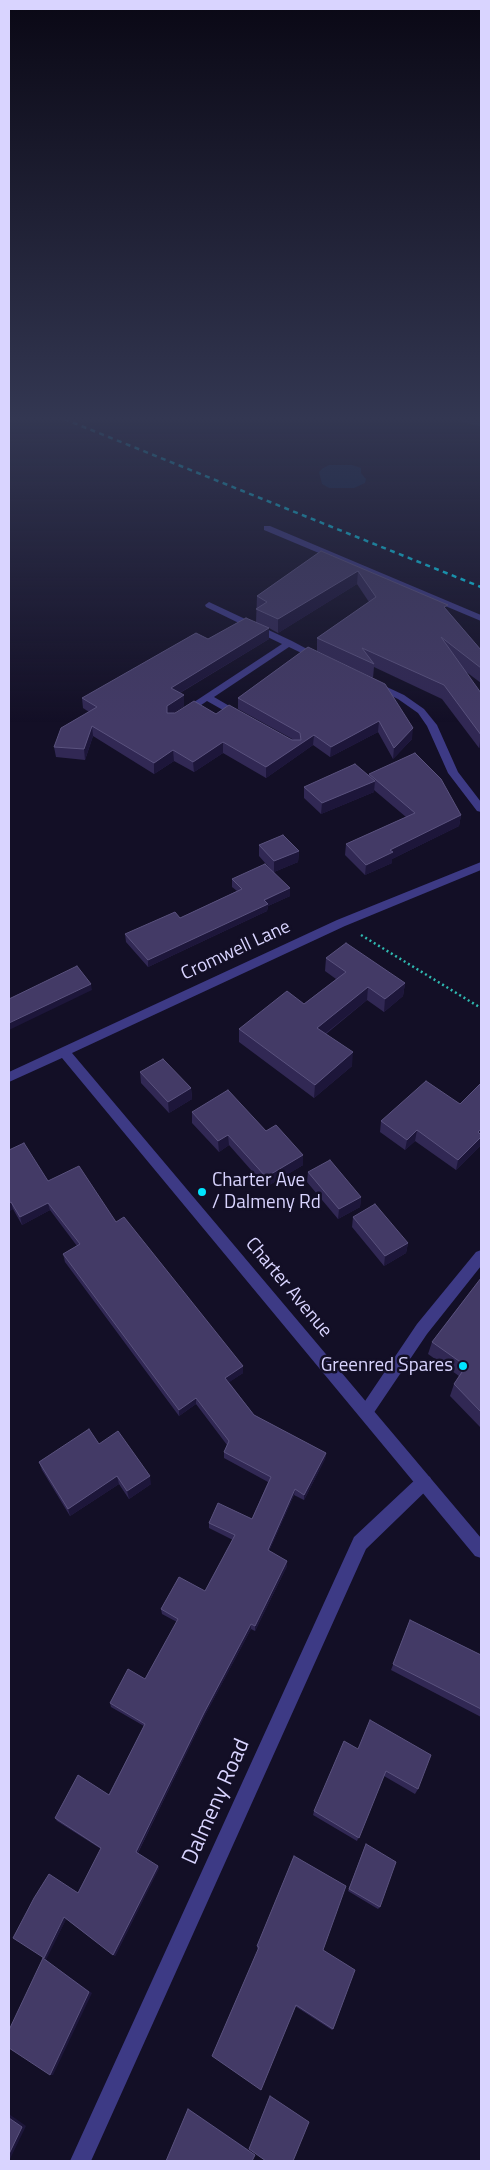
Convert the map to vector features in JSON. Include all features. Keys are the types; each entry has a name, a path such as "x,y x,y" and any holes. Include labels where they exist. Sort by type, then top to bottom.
{"street":[{"path":"266,528 481,618"},
{"path":"209,605 329,663"},
{"path":"179,715 289,644"},
{"path":"363,679 401,697 421,711 432,725 453,773 481,809"},
{"path":"208,698 246,719"},
{"name":"Cromwell Lane","path":"9,1077 341,923 481,866"},
{"name":"Charter Avenue","path":"64,1052 481,1550"},
{"path":"366,1412 422,1329 481,1256"},
{"name":"Dalmeny Road","path":"80,2161 360,1543 424,1482"}],"path":[{"path":"341,923 481,1008"}],"building":[{"path":"321,551 448,605 444,607 481,650 481,668 441,637 481,693 481,735 444,685 362,648 374,664 317,638 376,597 358,571 278,619 256,609 267,602 257,596"},
{"path":"246,618 269,628 171,688 184,695 167,706 167,713 175,713 194,701 216,714 229,705 292,740 301,740 300,733 238,698 308,647 385,684 413,728 394,748 379,721 331,747 314,735 266,767 223,742 193,762 173,750 154,763 92,726 84,749 54,747 61,728 97,707 82,698 196,633 208,639"},
{"path":"415,753 441,779 461,815 390,850 393,852 366,865 346,844 415,813 369,774"},
{"path":"355,764 375,781 322,803 304,787"},
{"path":"283,835 299,851 274,861 259,845"},
{"path":"265,864 290,888 264,900 268,904 148,960 125,934 175,912 180,918 242,889 232,879"},
{"path":"346,943 405,983 385,999 368,987 317,1028 353,1052 315,1085 239,1029 287,991 304,1004 346,972 326,958"},
{"path":"77,966 91,984 9,1023 9,999"},
{"path":"163,1059 191,1088 168,1102 140,1072"},
{"path":"426,1081 460,1104 481,1083 481,1129 478,1132 481,1137 458,1160 417,1130 407,1140 381,1121"},
{"path":"228,1090 266,1131 276,1125 303,1155 266,1177 228,1135 218,1141 192,1112"},
{"path":"24,1143 48,1181 79,1166 116,1222 124,1217 243,1366 225,1378 254,1415 326,1453 304,1495 295,1489 268,1550 287,1561 255,1626 251,1624 204,1713 136,1852 158,1866 113,1955 64,1917 44,1958 13,1938 49,1874 78,1893 101,1848 55,1818 78,1775 109,1795 145,1724 110,1703 128,1669 145,1679 178,1619 161,1609 179,1577 205,1591 235,1535 209,1523 218,1503 252,1519 271,1477 224,1452 229,1441 196,1398 179,1410 63,1254 80,1244 48,1203 20,1217 11,1202 9,1203 9,1150"},
{"path":"330,1160 361,1197 339,1209 308,1172"},
{"path":"375,1204 408,1243 385,1256 353,1217"},
{"name":"Greenred Spares","path":"481,1278 481,1412 454,1384 466,1366 432,1342"},
{"path":"89,1429 99,1444 118,1431 150,1476 127,1491 117,1476 68,1509 39,1462"},
{"path":"410,1620 481,1655 481,1709 393,1664"},
{"path":"370,1720 431,1755 418,1789 386,1771 359,1838 314,1811 344,1741 358,1749"},
{"path":"366,1844 396,1862 380,1907 349,1889"},
{"path":"294,1856 346,1886 323,1950 355,1970 333,2029 296,2005 261,2090 212,2056 259,1947 257,1946"},
{"path":"43,1958 89,1992 50,2075 9,2048 9,2030"},
{"path":"270,2096 309,2122 293,2161 266,2161 249,2149"},
{"path":"188,2109 255,2155 252,2161 166,2161"},
{"path":"9,2118 22,2127 9,2154"}],"railway":[{"path":"315,520 481,587"}],"place":[{"name":"Charter Ave / Dalmeny Rd","path":"202,1192"},
{"name":"Greenred Spares","path":"463,1366"}]}
